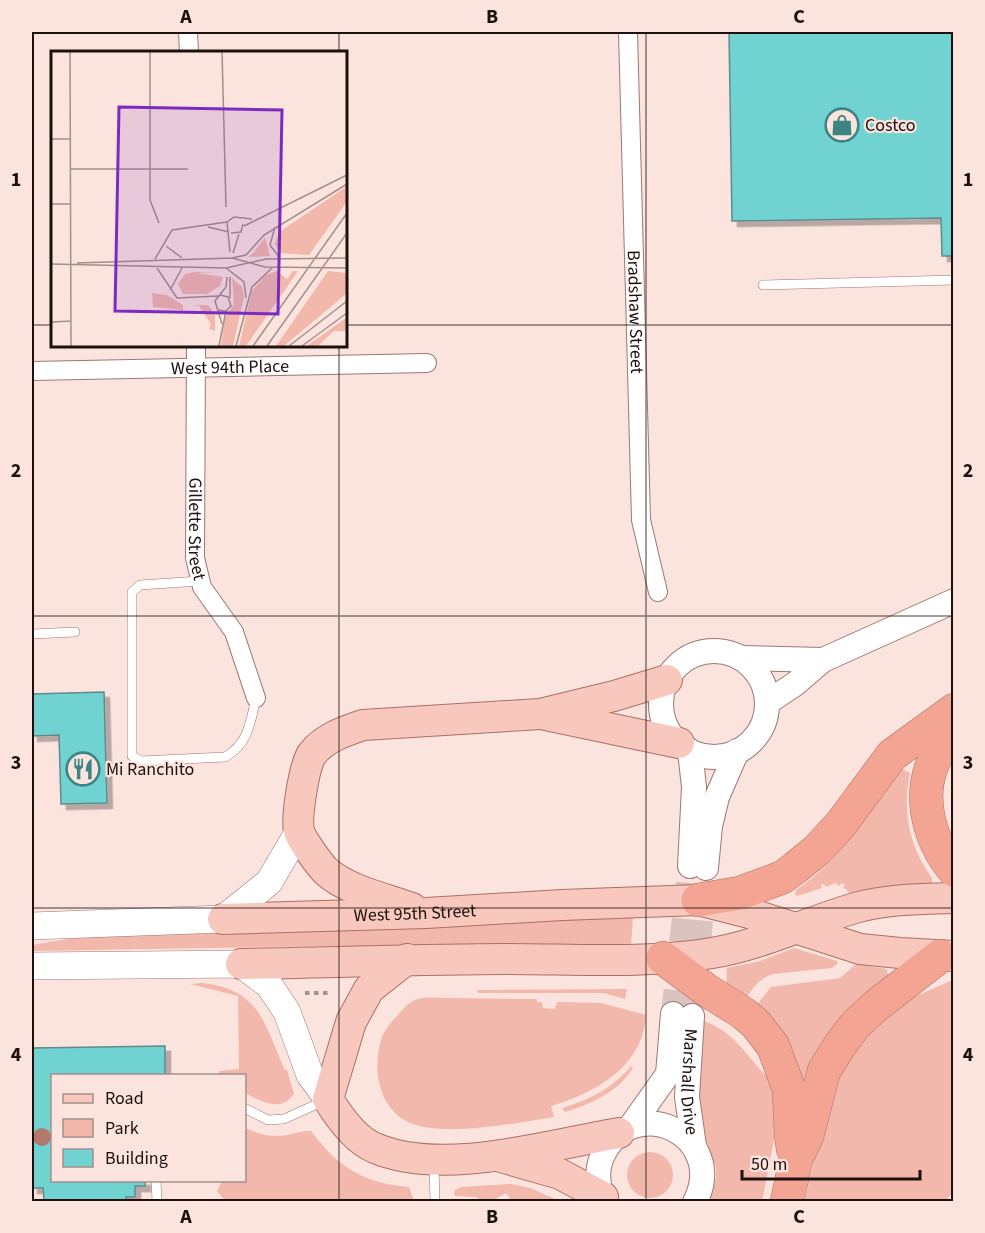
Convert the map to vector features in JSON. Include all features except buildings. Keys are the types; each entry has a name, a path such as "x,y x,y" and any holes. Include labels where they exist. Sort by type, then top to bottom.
{"highway":[{"path":"698,900 740,893 783,877 817,850 841,824 892,755 954,710"},
{"path":"954,721 931,769 927,794 928,816 934,841 954,870"},
{"path":"787,1202 796,1159 807,1136 824,1071 840,1045 856,1024 877,1005 947,956"},
{"path":"663,958 743,1013 756,1024 772,1046 789,1089 790,1134 796,1159"}],"main road":[{"path":"223,918 269,882 299,831 302,780 312,754 336,734 363,725 540,714 667,680"},
{"path":"540,714 684,747"},
{"path":"299,831 329,874 346,884 426,913"},
{"path":"32,966 345,963 407,959 663,958 713,953 749,944 867,905 907,899 954,897"},
{"name":"West 95th Street","path":"32,926 426,913 698,900 749,913 860,949 947,956"},
{"path":"328,1099 351,1022 369,989 407,959"},
{"path":"241,964 269,985 288,1012 310,1075 343,1123 373,1148 413,1160 495,1156 625,1130"},
{"path":"495,1156 560,1174 604,1199"}],"street":[{"path":"188,32 189,51"},
{"name":"Bradshaw Street","path":"628,32 641,520 658,592"},
{"name":"Gillette Street","path":"196,346 195,558 202,587 234,632 256,698"},
{"name":"West 94th Place","path":"32,371 427,363"},
{"path":"768,702 795,684 823,660 954,601"},
{"path":"742,658 755,669 764,685 768,702 766,717 760,731 750,743 737,752 722,756 705,756 684,747 668,730 662,713 662,696 667,680 677,666 691,656 708,651 725,652 742,658 823,660"},
{"path":"684,747 694,787 698,867 717,797 737,752"},
{"name":"Marshall Drive","path":"604,1199 598,1180 600,1162 607,1146 625,1130 668,1074 683,1015 687,1097 694,1146 703,1176 695,1202"},
{"path":"625,1130 648,1122 666,1125 682,1133 694,1146"}],"lane":[{"path":"763,285 954,280"},
{"path":"200,581 140,585 132,592 132,756 141,761 225,757 236,750 243,741 256,698"},
{"path":"32,634 75,632"},
{"path":"246,1109 268,1120 284,1119 328,1099"},
{"path":"434,1160 435,1202"},
{"path":"156,1182 157,1202"}],"path":[{"path":"301,993 329,993"}],"green space":[{"path":"900,768 910,773 907,801 909,828 918,854 932,878 932,885 901,885 850,893 842,883 839,886 835,883 826,887 824,884 821,885 822,888 797,896 796,890 841,850"},
{"path":"633,916 631,947 334,946 32,951 32,945 103,933"},
{"path":"794,948 838,963 832,968 773,974 760,981 746,998 726,988 727,968 760,961"},
{"path":"856,964 887,969 889,982 807,1092 756,1006 771,987 840,978"},
{"path":"953,980 954,1190 946,1201 805,1202 827,1095 853,1047 909,999"},
{"path":"203,983 222,987 249,1001 265,1024 285,1070 287,1070 294,1094 289,1100 277,1104 264,1102 246,1093 246,1074 219,1074 219,1071 239,1069 238,996 190,984"},
{"path":"627,989 625,999 603,993 478,993 477,990"},
{"path":"433,997 537,999 537,1002 542,1002 543,1008 555,1009 557,1002 601,1003 646,1015 643,1033 636,1049 614,1075 584,1094 551,1106 554,1117 479,1128 440,1129 422,1127 408,1122 389,1106 380,1085 377,1060 379,1048 387,1028 410,1003"},
{"path":"701,1020 732,1038 769,1079 775,1106 775,1135 762,1201 710,1201 716,1168 703,1133 696,1095 701,1059"},
{"path":"631,1066 633,1068 620,1084 603,1096 565,1112 562,1108 600,1092 616,1081"},
{"path":"246,1128 271,1136 311,1131 331,1154 353,1171 378,1182 409,1187 414,1201 225,1201 217,1191 222,1182 246,1182"},
{"path":"650,1152 666,1159 673,1175 666,1191 650,1198 634,1191 627,1175 634,1159"},
{"path":"511,1184 530,1188 559,1201 512,1201 506,1193 492,1201 454,1195 455,1190 461,1187"}],"tunnel":[{"path":"673,1014 690,866"},
{"path":"692,1016 706,868"}],"place":[{"name":"Costco","path":"842,125"},
{"name":"Mi Ranchito","path":"83,769"}]}
